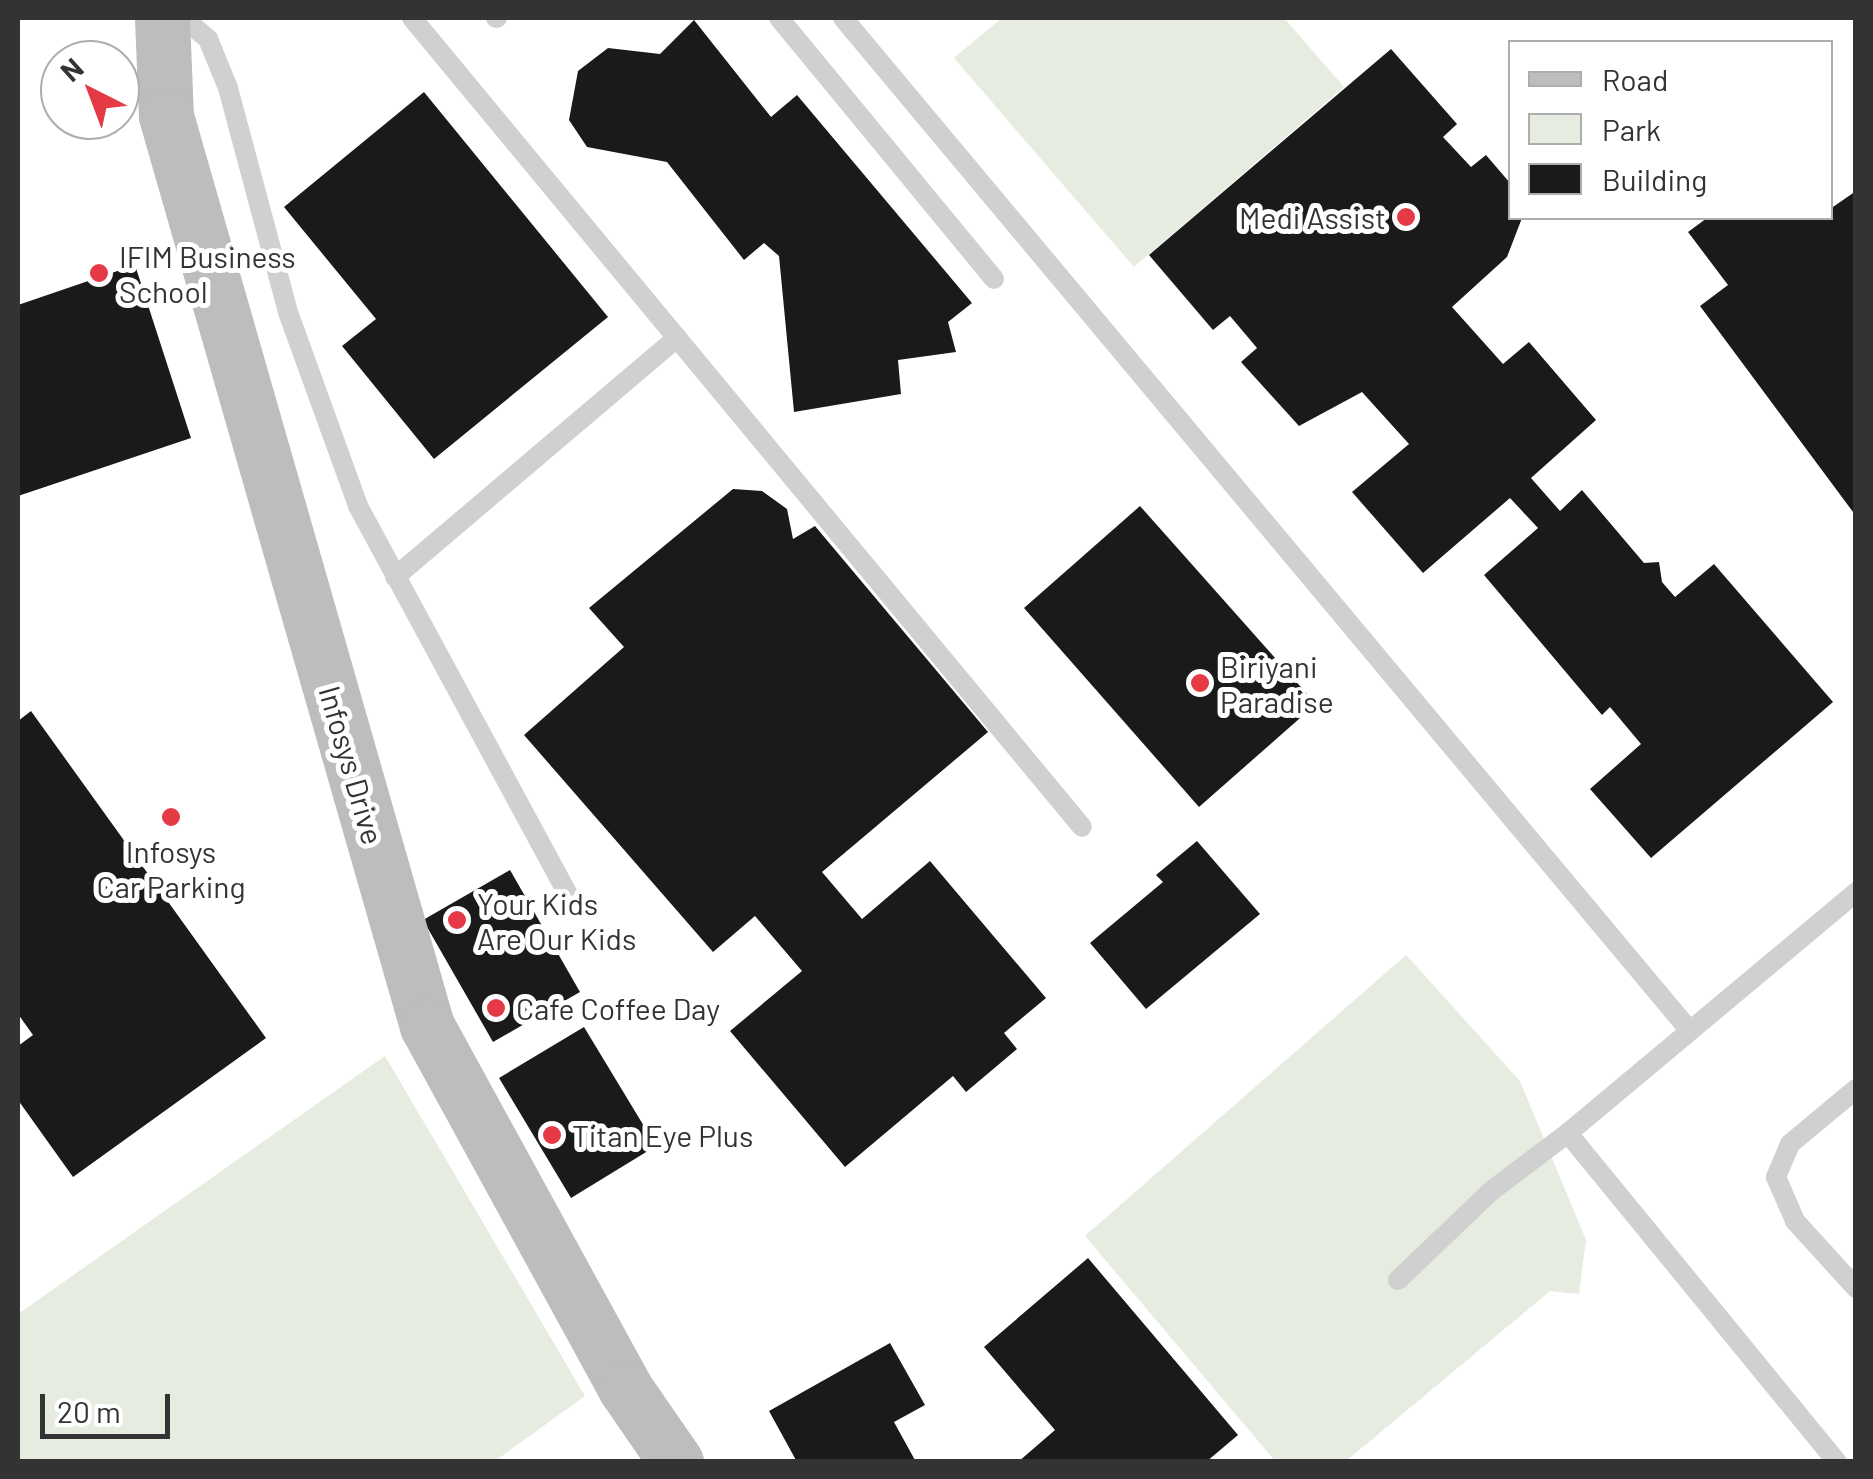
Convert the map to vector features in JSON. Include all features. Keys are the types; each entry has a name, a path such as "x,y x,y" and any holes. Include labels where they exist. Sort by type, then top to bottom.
{"street":[{"name":"Infosys Drive","path":"162,18 166,116 427,1026 625,1388 676,1462"}],"lane":[{"path":"183,18 208,39 228,88 289,315 358,506 572,901"},
{"path":"412,18 1082,827"},
{"path":"780,18 994,278"},
{"path":"843,18 1690,1031"},
{"path":"396,577 677,338"},
{"path":"1398,1280 1490,1190 1568,1132 1856,892"},
{"path":"1856,1089 1790,1144 1776,1178 1795,1220 1856,1288"},
{"path":"1568,1132 1837,1462"}],"green space":[{"path":"1002,18 1284,18 1344,87 1134,267 954,58"},
{"path":"1406,955 1520,1081 1586,1240 1579,1294 1550,1291 1346,1461 1276,1462 1085,1236"},
{"path":"385,1056 585,1396 495,1461 18,1461 18,1314"}],"building":[{"path":"694,20 771,117 797,95 972,303 948,322 956,352 898,360 901,394 794,412 779,256 764,243 744,260 667,162 587,147 569,120 578,71 608,48 660,54"},
{"path":"1391,49 1457,124 1443,137 1471,167 1486,155 1508,181 1508,220 1521,220 1507,257 1452,307 1503,364 1529,342 1596,420 1531,478 1560,511 1582,490 1644,563 1659,562 1662,582 1675,597 1714,564 1833,702 1651,858 1590,789 1641,744 1610,707 1602,715 1484,575 1538,528 1510,498 1423,573 1352,492 1409,444 1362,392 1299,426 1241,362 1257,348 1230,316 1213,330 1149,255"},
{"path":"424,92 608,317 434,459 342,346 376,319 284,207"},
{"path":"1856,191 1856,516 1700,306 1728,285 1688,232 1704,220 1833,220 1833,207"},
{"path":"135,265 191,438 18,496 18,305"},
{"path":"733,489 762,491 787,509 793,539 815,526 988,732 822,872 862,919 930,861 1046,998 1004,1033 1017,1049 966,1092 953,1076 845,1167 730,1031 802,971 755,916 713,952 524,735 624,647 589,608"},
{"path":"1140,506 1316,704 1199,807 1024,608"},
{"path":"31,711 266,1038 73,1177 18,1100 18,1046 33,1035 18,1014 18,721"},
{"path":"1197,841 1260,914 1146,1009 1090,943 1163,882 1156,875"},
{"path":"510,870 580,992 493,1042 423,920"},
{"path":"584,1027 656,1146 571,1198 499,1078"},
{"path":"1088,1258 1238,1435 1206,1462 1018,1462 1055,1430 984,1347"},
{"path":"890,1343 925,1405 894,1422 916,1462 797,1462 769,1411"}],"place":[{"name":"Medi Assist","path":"1406,217"},
{"name":"IFIM Business School","path":"99,273"},
{"name":"Biriyani Paradise","path":"1200,683"},
{"name":"Infosys Car Parking","path":"171,817"},
{"name":"Your Kids Are Our Kids","path":"457,920"},
{"name":"Cafe Coffee Day","path":"496,1008"},
{"name":"Titan Eye Plus","path":"552,1135"}]}
